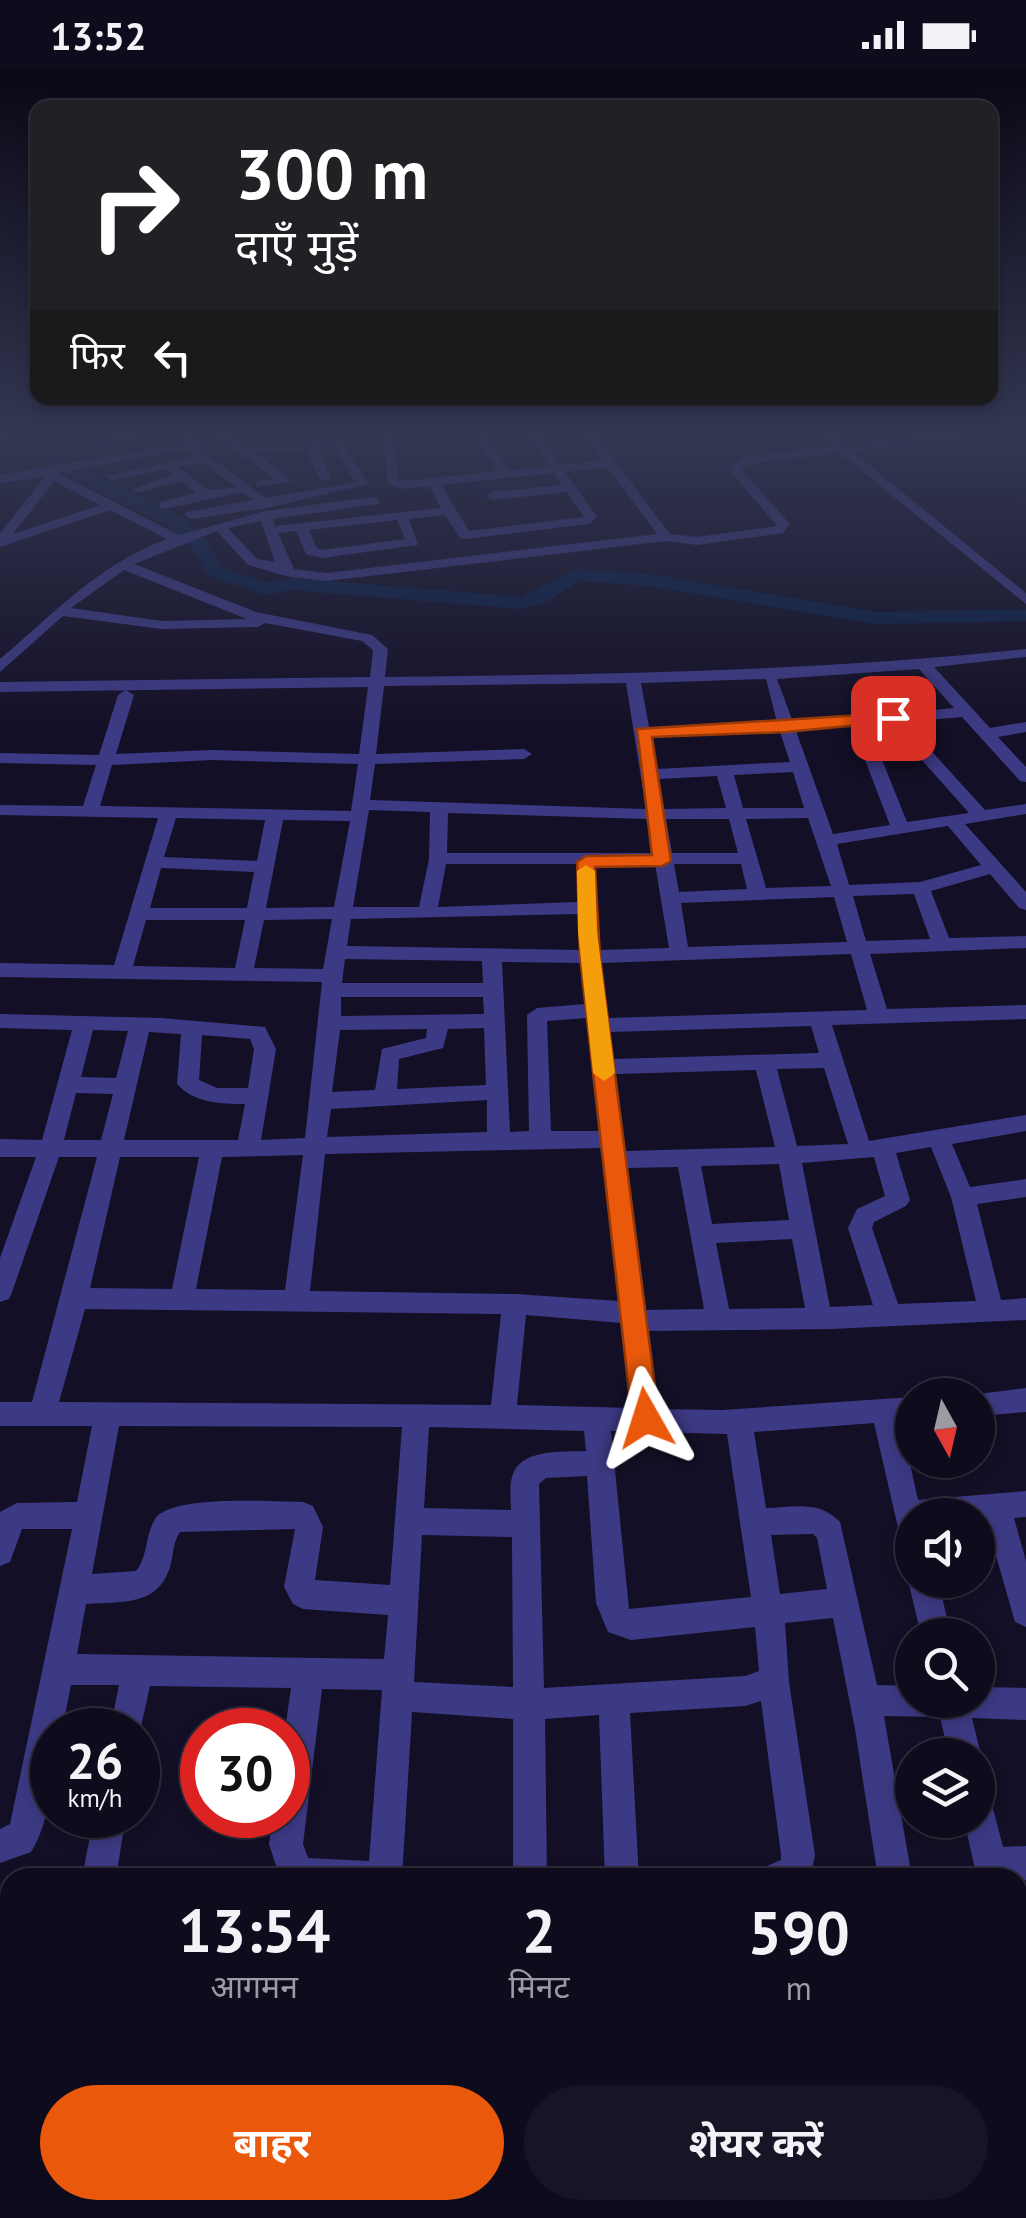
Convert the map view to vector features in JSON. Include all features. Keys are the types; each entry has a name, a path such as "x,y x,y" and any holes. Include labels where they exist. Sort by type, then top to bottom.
{"street":[{"path":"0,543 30,533"},
{"path":"173,533 181,537"},
{"path":"0,667 61,611 122,565 194,533"},
{"path":"222,533 253,562 284,568"},
{"path":"273,533 284,568 290,574 342,576 666,536 697,542 755,533"},
{"path":"305,533 315,554 414,542 409,533"},
{"path":"355,533 361,549"},
{"path":"950,533 1026,596"},
{"path":"122,565 277,622 377,643 381,649 336,952 322,1101 296,1301"},
{"path":"61,611 162,626 277,622"},
{"path":"0,695 772,682 926,669 1026,653"},
{"path":"633,682 1026,663"},
{"path":"926,669 1025,773"},
{"path":"633,682 680,955"},
{"path":"772,682 814,813 827,840 880,1016"},
{"path":"0,686 374,687"},
{"path":"89,813 126,694"},
{"path":"643,732 786,727 963,712"},
{"path":"893,718 982,817"},
{"path":"858,721 901,830"},
{"path":"985,734 1026,727"},
{"path":"0,758 104,760 212,755 364,759 524,754"},
{"path":"647,775 799,766"},
{"path":"724,770 758,894"},
{"path":"0,810 275,816 439,807 654,814 814,813"},
{"path":"428,913 438,859 439,807"},
{"path":"121,974 168,814"},
{"path":"827,840 1022,814"},
{"path":"243,975 275,816"},
{"path":"954,822 1026,904"},
{"path":"438,859 586,862 748,858"},
{"path":"154,862 266,867"},
{"path":"586,862 590,957 646,1418"},
{"path":"668,898 922,888 993,866"},
{"path":"922,888 942,945"},
{"path":"140,914 586,908"},
{"path":"336,952 590,957 1026,942"},
{"path":"492,955 499,1141"},
{"path":"0,970 243,975 492,990"},
{"path":"540,1141 537,1015 819,1018 1026,1012"},
{"path":"819,1018 832,1060 898,1200 865,1216 860,1228 889,1315"},
{"path":"0,1021 252,1030 262,1036 264,1049 248,1149"},
{"path":"330,1023 494,1021"},
{"path":"0,1292 50,1150 85,1022"},
{"path":"385,1098 388,1054 436,1043 438,1022"},
{"path":"42,1414 140,1024"},
{"path":"192,1026 188,1084 215,1096 255,1096"},
{"path":"603,1067 832,1060"},
{"path":"765,1063 789,1157 818,1318"},
{"path":"68,1085 122,1086"},
{"path":"322,1101 497,1092"},
{"path":"0,1148 248,1149 540,1141 688,1159 789,1157 872,1150 1026,1123"},
{"path":"939,1140 963,1197 991,1309"},
{"path":"182,1299 212,1149"},
{"path":"688,1159 719,1320"},
{"path":"963,1197 1019,1189 1026,1211"},
{"path":"700,1234 802,1230"},
{"path":"74,1298 515,1304 635,1317 719,1320 1026,1309"},
{"path":"504,1416 515,1304"},
{"path":"995,1403 1026,1400"},
{"path":"0,1414 739,1420 895,1410"},
{"path":"0,1846 19,1840 25,1831 108,1414"},
{"path":"385,1868 416,1415"},
{"path":"597,1419 611,1602 619,1621 631,1625 846,1602"},
{"path":"739,1420 775,1658 774,1682 798,1854 796,1868"},
{"path":"530,1868 525,1478 535,1468 600,1463"},
{"path":"1011,1505 1023,1593"},
{"path":"0,1552 9,1522 17,1516 87,1515"},
{"path":"74,1590 149,1581 155,1572 162,1531 171,1519 179,1516 303,1515 309,1527 299,1587 303,1594 402,1601"},
{"path":"754,1522 811,1520 827,1526 846,1602 893,1868"},
{"path":"409,1521 525,1524"},
{"path":"58,1669 308,1674 529,1704 614,1702 756,1690 774,1682"},
{"path":"130,1708 137,1671"},
{"path":"296,1868 288,1858 288,1828 308,1674"},
{"path":"865,1700 895,1701"},
{"path":"614,1702 622,1868"},
{"path":"995,1703 1026,1704"},
{"path":"102,1868 106,1838"},
{"path":"985,1838 991,1868"}],"waterway":[{"path":"188,533 215,571 265,589 291,584 521,603 540,598 577,575 649,580 876,618 1026,615"}],"slow traffic":[{"path":"586,871 588,932 604,1073"}],"route":[{"path":"646,1418 590,957 586,862 662,861 643,732 786,727 893,718"}]}
